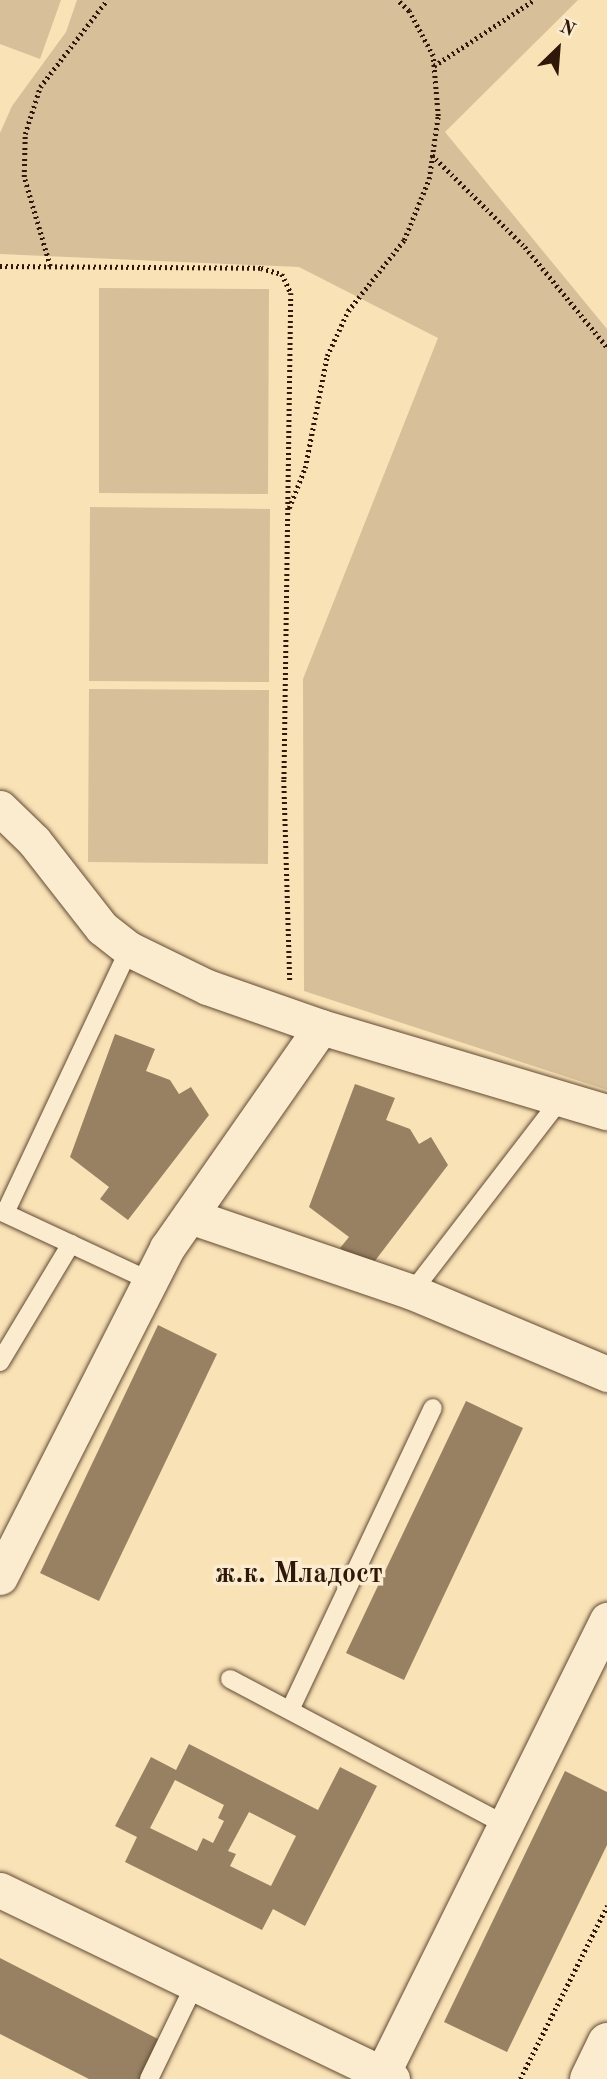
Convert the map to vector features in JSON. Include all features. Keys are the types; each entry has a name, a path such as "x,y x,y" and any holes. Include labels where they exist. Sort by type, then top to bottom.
{"main road":[{"path":"589,2079 607,2042"}],"street":[{"path":"0,808 34,841 102,928 130,949 207,987 306,1022 559,1101 607,1112"},
{"path":"0,1577 150,1281 306,1022"},
{"path":"190,1216 412,1292 607,1374"},
{"path":"0,1890 387,2077 607,1620"}],"lane":[{"path":"130,949 3,1212 150,1281"},
{"path":"412,1292 559,1101"},
{"path":"0,1362 71,1244"},
{"path":"290,1710 433,1408"},
{"path":"230,1679 506,1825"},
{"path":"149,2079 195,1984"}],"path":[{"path":"50,266 23,177 25,134 40,87 107,0"},
{"path":"288,512 305,468 327,356 348,311 404,240 429,179 438,116 433,56 409,11 397,0"},
{"path":"433,66 534,0"},
{"path":"432,155 525,247 607,347"},
{"path":"0,266 261,268 282,274 291,293 284,780 306,1022"},
{"path":"520,2079 607,1906"}],"shaded area":[{"path":"0,0 61,0 40,59 0,44"},
{"path":"77,0 578,0 445,132 607,329 607,1090 304,991 303,679 438,338 299,267 0,254 0,133 12,106 66,32"},
{"path":"99,288 269,289 268,494 99,493"},
{"path":"90,507 270,509 269,682 89,681"},
{"path":"89,689 269,690 268,864 88,862"}],"building":[{"path":"115,1034 155,1049 146,1071 170,1080 179,1094 191,1087 209,1115 128,1220 100,1199 109,1187 70,1157"},
{"path":"355,1084 395,1098 386,1120 410,1129 419,1144 431,1137 448,1165 368,1270 340,1248 349,1237 309,1207"},
{"path":"158,1325 217,1354 99,1601 40,1573"},
{"path":"466,1401 523,1428 404,1680 346,1653"},
{"path":"189,1744 318,1810 340,1767 377,1786 305,1926 273,1909 262,1930 125,1862 137,1837 115,1826 151,1757 176,1770","holes":["175,1780 224,1805 218,1818 224,1821 213,1843 203,1838 197,1851 150,1828","249,1812 296,1836 271,1886 230,1866 236,1854 228,1851"]},
{"path":"565,1771 607,1792 607,1845 507,2052 444,2022"},
{"path":"0,1958 160,2040 140,2079 89,2079 0,2034"}],"district":[{"name":"ж.к. Младост","path":"299,1575"}]}
